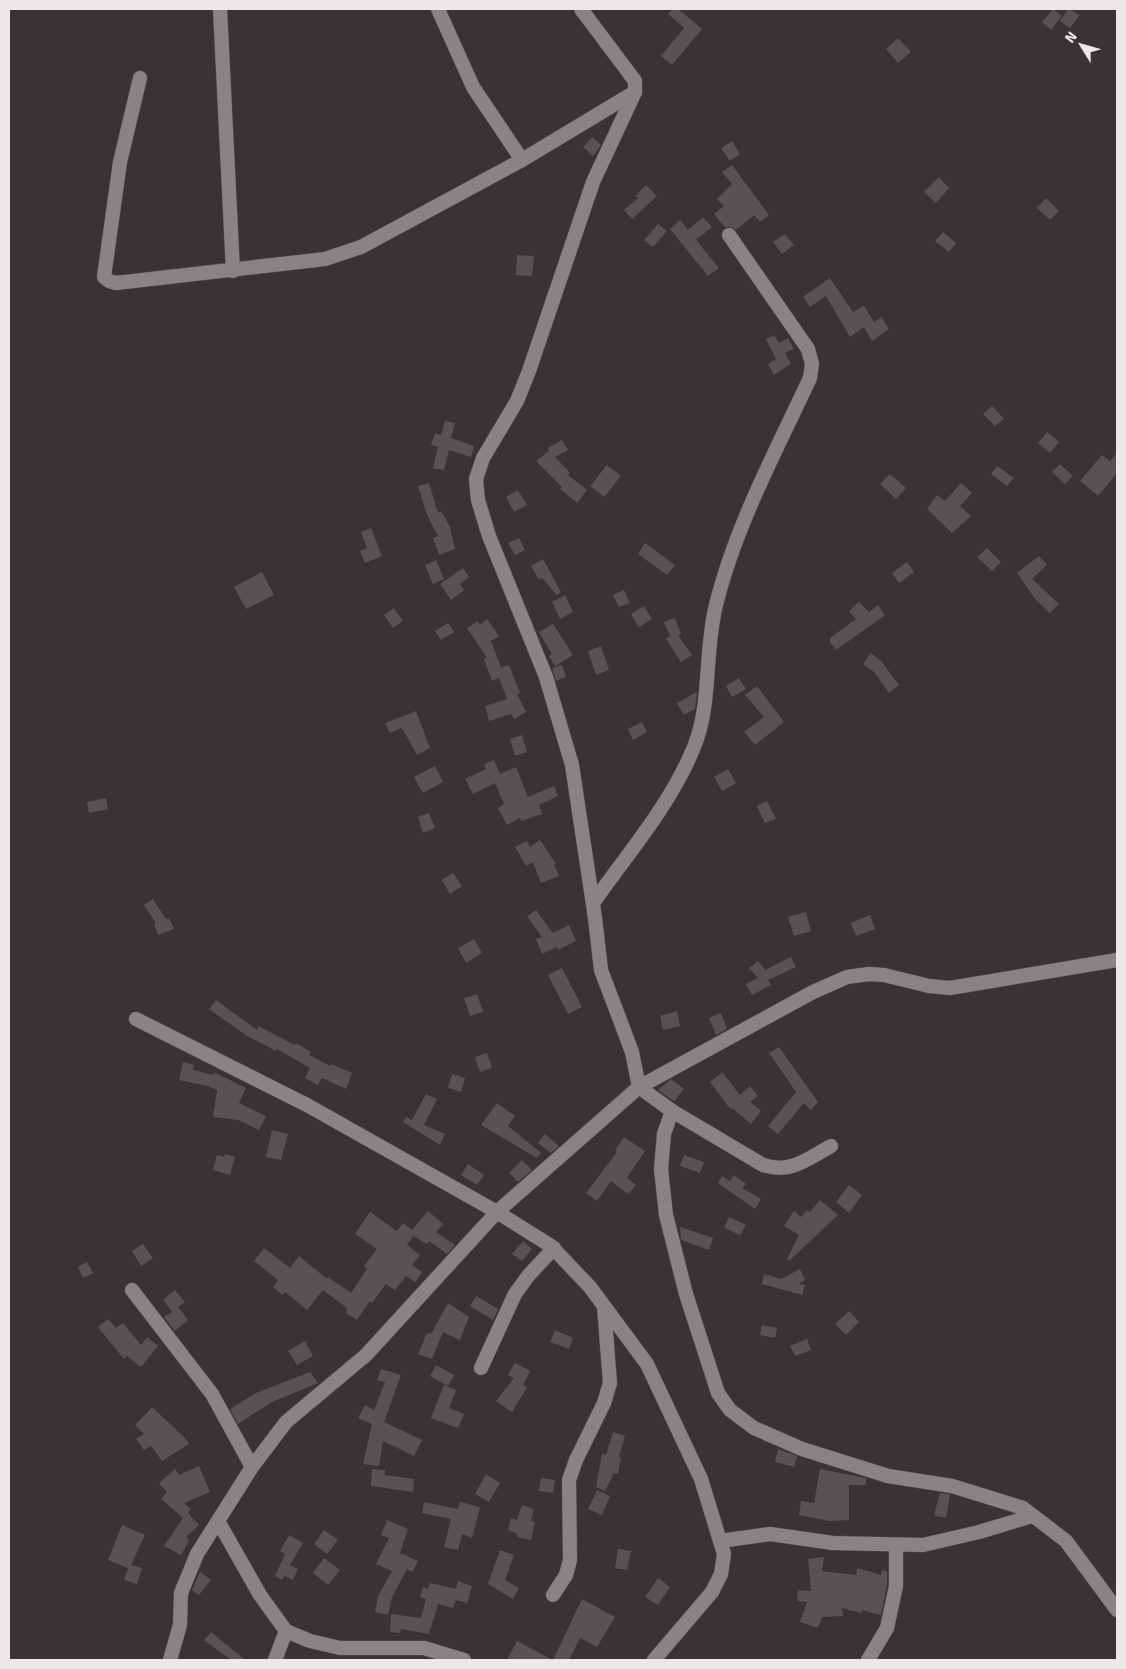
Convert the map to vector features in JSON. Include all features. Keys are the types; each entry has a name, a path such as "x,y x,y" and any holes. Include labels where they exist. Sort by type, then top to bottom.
{"street":[{"path":"220,9 233,270"},
{"path":"438,9 473,87 522,160"},
{"path":"581,9 635,81 635,92 593,182 517,401 483,458 476,479 478,500 489,536 546,676 572,765 601,970 632,1052 639,1087 672,1111 763,1165 777,1170 789,1168 832,1146"},
{"path":"140,78 120,162 104,277 108,281 116,283 326,259 361,247 522,160 635,92"},
{"path":"593,903 680,780 695,745 704,709 715,606 753,502 810,378 812,364 808,349 729,235"},
{"path":"170,1660 180,1625 180,1593 188,1572 252,1467 286,1422 366,1355 497,1212 639,1087 813,992 847,977 869,974 884,975 930,986 950,988 1117,960"},
{"path":"136,1019 307,1105 497,1212 554,1248 590,1287 647,1364 701,1479 724,1554 722,1574 712,1592 654,1660"},
{"path":"672,1111 664,1134 662,1169 666,1215 686,1294 718,1392 730,1410 754,1428 802,1449 888,1476 952,1486 1023,1508 1066,1541 1117,1610"},
{"path":"481,1368 515,1294 528,1276 554,1248"},
{"path":"132,1290 212,1394 252,1467"},
{"path":"553,1595 566,1575 570,1560 569,1480 576,1460 604,1403 610,1383 604,1305"},
{"path":"720,1541 770,1534 833,1543 923,1545 979,1532 1032,1516"},
{"path":"218,1521 260,1595 286,1631 310,1641 340,1648 424,1648 464,1660"},
{"path":"868,1660 887,1628 896,1586 896,1545"},
{"path":"275,1660 286,1631"}],"building":[{"path":"672,9 678,9 702,29 672,65 661,56 684,28 668,14"},
{"path":"1053,9 1062,16 1051,30 1042,22"},
{"path":"1068,9 1080,15 1070,28 1060,21"},
{"path":"898,38 911,52 898,63 886,49"},
{"path":"592,137 601,145 593,156 583,147"},
{"path":"732,141 740,154 730,161 721,148"},
{"path":"732,165 769,215 760,222 754,215 736,230 732,227 725,227 714,214 724,206 717,199 732,184 722,172"},
{"path":"939,177 949,188 936,203 924,192"},
{"path":"646,185 657,196 632,219 624,210 638,198 635,196"},
{"path":"1046,198 1059,211 1050,220 1037,208"},
{"path":"703,217 712,227 696,240 719,268 708,276 670,229 680,220 688,230"},
{"path":"658,224 667,231 653,247 644,240"},
{"path":"943,232 956,243 949,252 935,241"},
{"path":"785,234 794,245 782,254 773,242"},
{"path":"517,255 534,256 532,276 516,275"},
{"path":"830,278 853,312 864,306 874,322 881,317 889,329 872,341 864,327 850,337 826,296 810,307 803,297"},
{"path":"774,335 779,343 788,338 794,349 785,353 791,364 774,375 768,364 776,359 766,339"},
{"path":"992,406 1004,419 995,426 983,414"},
{"path":"445,421 455,423 451,438 474,446 471,457 449,450 444,470 433,468 438,447 431,445 435,433 441,435"},
{"path":"1047,432 1059,442 1050,453 1038,443"},
{"path":"562,440 568,450 555,457 570,473 568,475 587,490 577,503 560,489 562,487 536,461 549,451 550,453 548,448"},
{"path":"1117,453 1117,473 1098,496 1080,481 1102,455 1110,461"},
{"path":"1060,464 1073,476 1065,484 1052,472"},
{"path":"607,465 621,476 604,497 590,486"},
{"path":"997,466 1014,478 1007,486 991,474"},
{"path":"890,474 906,488 896,499 880,484"},
{"path":"429,483 438,513 441,511 450,527 455,549 439,555 433,538 438,536 427,515 418,486"},
{"path":"961,483 972,493 960,506 971,516 952,533 927,509 937,495 945,501"},
{"path":"518,490 527,505 514,512 506,497"},
{"path":"371,528 382,556 365,563 360,551 367,548 361,532"},
{"path":"519,538 525,550 515,555 508,543"},
{"path":"645,543 675,565 667,575 638,554"},
{"path":"987,548 1001,562 992,571 977,557"},
{"path":"1039,556 1047,565 1032,579 1059,604 1050,613 1035,599 1017,573"},
{"path":"543,559 561,592 557,595 542,578 539,580 531,566"},
{"path":"436,560 444,579 433,584 425,565"},
{"path":"907,562 914,572 899,583 892,573"},
{"path":"463,568 469,577 460,584 464,590 451,600 440,584"},
{"path":"262,572 274,595 246,609 234,587"},
{"path":"624,590 630,603 619,607 613,595"},
{"path":"565,595 573,612 560,619 552,602"},
{"path":"859,602 869,612 878,605 885,615 836,650 830,642 830,638 856,619 849,611"},
{"path":"644,606 652,619 639,627 631,614"},
{"path":"394,608 403,621 393,628 384,615"},
{"path":"675,618 681,634 678,635 692,655 681,662 666,639 670,636 664,622"},
{"path":"487,619 499,636 491,641 501,667 509,665 520,693 517,694 526,712 514,719 511,714 489,721 485,706 507,699 499,678 492,681 484,659 487,658 467,628 478,621 480,625"},
{"path":"448,623 454,632 441,640 435,631"},
{"path":"553,624 573,655 555,666 549,656 552,654 539,632"},
{"path":"601,646 609,670 596,675 588,651"},
{"path":"871,653 881,661 899,685 889,693 874,672 863,664"},
{"path":"562,665 566,677 556,681 552,668"},
{"path":"739,678 746,689 732,697 726,686"},
{"path":"757,686 784,722 755,745 744,732 764,717 745,695"},
{"path":"697,692 695,709 684,715 677,703"},
{"path":"416,711 430,748 417,755 402,728 390,733 385,723"},
{"path":"642,722 647,732 633,740 628,729"},
{"path":"522,735 527,752 515,756 510,739"},
{"path":"494,760 500,774 516,767 528,797 554,786 558,796 539,805 542,814 521,821 520,818 507,825 498,808 504,804 495,783 473,794 465,779 486,769 484,764"},
{"path":"435,766 443,782 423,793 414,777"},
{"path":"728,769 736,783 722,791 714,777"},
{"path":"106,798 108,809 89,813 87,802"},
{"path":"767,801 776,819 765,823 757,806"},
{"path":"429,813 435,828 423,833 418,817"},
{"path":"540,840 556,864 554,865 559,876 541,883 533,862 526,866 515,847 527,841 530,847"},
{"path":"453,873 462,886 450,894 442,880"},
{"path":"153,899 166,919 169,918 174,929 158,935 154,924 156,923 144,905"},
{"path":"536,910 553,933 569,925 576,941 558,950 557,947 542,954 536,939 542,937 527,916"},
{"path":"806,912 811,931 794,936 788,917"},
{"path":"870,915 875,929 856,936 851,923"},
{"path":"474,939 482,953 466,963 458,948"},
{"path":"791,957 796,967 768,980 771,985 752,995 746,984 758,978 749,968 758,961 765,970"},
{"path":"562,968 582,1007 568,1014 548,975"},
{"path":"477,994 483,1012 470,1016 464,998"},
{"path":"216,1000 257,1030 258,1026 295,1045 296,1043 311,1052 309,1055 330,1066 331,1064 352,1073 346,1089 322,1078 318,1085 305,1078 310,1068 277,1049 276,1051 247,1036 209,1009"},
{"path":"677,1011 680,1026 663,1030 660,1016"},
{"path":"721,1013 727,1029 716,1035 709,1018"},
{"path":"779,1047 818,1102 811,1110 804,1103 778,1134 768,1126 796,1092 769,1053"},
{"path":"487,1053 492,1068 480,1072 475,1057"},
{"path":"183,1062 194,1065 193,1070 213,1075 214,1072 246,1088 239,1103 266,1116 259,1130 238,1120 213,1117 217,1090 208,1086 179,1080"},
{"path":"722,1072 740,1095 750,1086 758,1096 750,1102 761,1111 751,1124 732,1108 731,1110 710,1082"},
{"path":"452,1074 465,1078 461,1092 448,1088"},
{"path":"671,1079 684,1089 674,1101 658,1090"},
{"path":"426,1094 437,1099 424,1125 445,1134 440,1145 403,1122 406,1117 412,1120"},
{"path":"497,1103 515,1116 508,1126 541,1153 537,1158 481,1125"},
{"path":"272,1130 288,1134 281,1160 266,1157"},
{"path":"545,1134 559,1146 551,1153 538,1143"},
{"path":"624,1137 645,1151 627,1178 636,1185 628,1194 611,1181 597,1201 586,1193 617,1152 615,1150"},
{"path":"225,1154 235,1157 230,1175 213,1170 217,1155 224,1157"},
{"path":"684,1155 704,1162 700,1173 680,1166"},
{"path":"522,1160 532,1170 518,1182 509,1173"},
{"path":"468,1164 484,1175 477,1185 461,1175"},
{"path":"734,1175 746,1184 742,1188 761,1199 755,1209 718,1183 722,1176 730,1181"},
{"path":"849,1185 862,1195 849,1213 836,1202"},
{"path":"820,1200 838,1215 789,1261 787,1259 799,1235 784,1226 794,1211 801,1217 807,1210 810,1212"},
{"path":"428,1211 443,1224 436,1232 455,1245 447,1254 429,1241 427,1244 413,1236 407,1245 420,1255 412,1265 422,1272 415,1282 406,1276 395,1290 386,1284 372,1303 370,1301 357,1320 346,1313 347,1308 323,1290 307,1310 285,1292 282,1295 273,1287 278,1280 254,1261 264,1248 290,1268 299,1256 327,1279 328,1277 351,1293 367,1269 364,1266 377,1249 355,1234 370,1212 397,1231 403,1223 412,1230"},
{"path":"729,1217 746,1225 740,1235 724,1228"},
{"path":"680,1227 713,1238 709,1250 681,1240"},
{"path":"523,1241 532,1249 522,1261 512,1254"},
{"path":"143,1244 153,1258 141,1266 132,1251"},
{"path":"87,1262 93,1273 83,1278 78,1267"},
{"path":"800,1269 805,1280 799,1284 805,1285 802,1295 762,1284 764,1274 781,1279"},
{"path":"175,1290 185,1302 178,1307 188,1320 175,1331 164,1317 172,1312 163,1300"},
{"path":"476,1296 498,1309 493,1320 470,1306"},
{"path":"448,1303 469,1317 460,1340 443,1332 432,1359 418,1354 427,1333 431,1334"},
{"path":"849,1311 859,1322 846,1335 835,1324"},
{"path":"108,1319 116,1328 123,1323 141,1345 147,1337 158,1346 141,1367 127,1356 124,1359 98,1327"},
{"path":"762,1325 777,1328 775,1338 760,1335"},
{"path":"555,1330 573,1338 569,1349 550,1342"},
{"path":"807,1339 811,1350 795,1356 790,1346"},
{"path":"305,1341 313,1356 297,1365 288,1351"},
{"path":"515,1363 530,1371 523,1385 527,1388 512,1412 496,1401 514,1378 508,1375"},
{"path":"436,1365 454,1375 448,1386 430,1376"},
{"path":"381,1369 401,1375 384,1422 422,1440 414,1456 383,1441 379,1466 363,1464 372,1424 358,1418 365,1405 374,1410 385,1382 377,1380"},
{"path":"310,1372 318,1383 272,1402 238,1424 230,1409 256,1393"},
{"path":"444,1385 456,1390 449,1408 464,1414 458,1428 431,1418"},
{"path":"152,1407 189,1444 162,1461 151,1446 144,1450 136,1439 144,1434 135,1425"},
{"path":"613,1432 625,1436 619,1457 621,1457 618,1474 614,1473 605,1491 596,1487 602,1454 606,1455"},
{"path":"778,1449 797,1456 794,1467 775,1462"},
{"path":"199,1466 210,1492 184,1503 191,1509 188,1513 199,1525 186,1537 189,1540 181,1555 164,1546 183,1518 161,1499 167,1492 159,1483 175,1469 179,1475"},
{"path":"372,1469 385,1470 385,1475 414,1479 413,1492 371,1486"},
{"path":"820,1469 866,1478 866,1485 849,1485 849,1520 829,1521 799,1515 801,1501 814,1503"},
{"path":"486,1474 500,1483 489,1502 475,1494"},
{"path":"541,1478 555,1480 553,1493 539,1491"},
{"path":"597,1490 610,1496 602,1515 588,1509"},
{"path":"940,1493 950,1494 946,1518 934,1515"},
{"path":"424,1502 458,1509 460,1502 480,1507 472,1538 462,1534 458,1550 444,1547 451,1519 422,1513"},
{"path":"522,1505 534,1509 531,1521 535,1522 531,1540 517,1537 517,1534 508,1530 511,1518 517,1520"},
{"path":"387,1520 408,1529 400,1553 418,1561 412,1572 407,1569 392,1597 388,1615 375,1612 378,1596 392,1571 376,1564 389,1538 381,1535"},
{"path":"122,1525 145,1535 131,1565 142,1568 137,1584 124,1580 128,1568 108,1560"},
{"path":"324,1530 338,1540 327,1554 314,1544"},
{"path":"289,1535 303,1543 290,1565 298,1569 293,1580 284,1576 282,1580 275,1576 285,1554 280,1551"},
{"path":"618,1549 631,1551 627,1570 615,1568"},
{"path":"500,1550 514,1555 505,1580 519,1588 513,1599 488,1584"},
{"path":"824,1557 822,1571 856,1575 857,1568 881,1575 882,1570 887,1571 887,1585 881,1615 862,1610 861,1613 842,1608 843,1616 822,1617 818,1628 800,1622 807,1602 797,1601 798,1590 811,1591 808,1559"},
{"path":"324,1558 340,1570 328,1585 313,1573"},
{"path":"200,1572 211,1580 199,1595 192,1590"},
{"path":"658,1578 670,1587 658,1605 645,1597"},
{"path":"458,1581 472,1586 467,1603 456,1600 453,1608 438,1604 429,1634 401,1629 400,1633 390,1632 391,1614 421,1618 426,1599 420,1597 423,1587 428,1589 430,1583 456,1589"},
{"path":"582,1599 615,1617 597,1647 580,1638 569,1660 553,1660"},
{"path":"211,1632 245,1660 231,1660 204,1640"},
{"path":"517,1641 553,1660 507,1660"}]}
